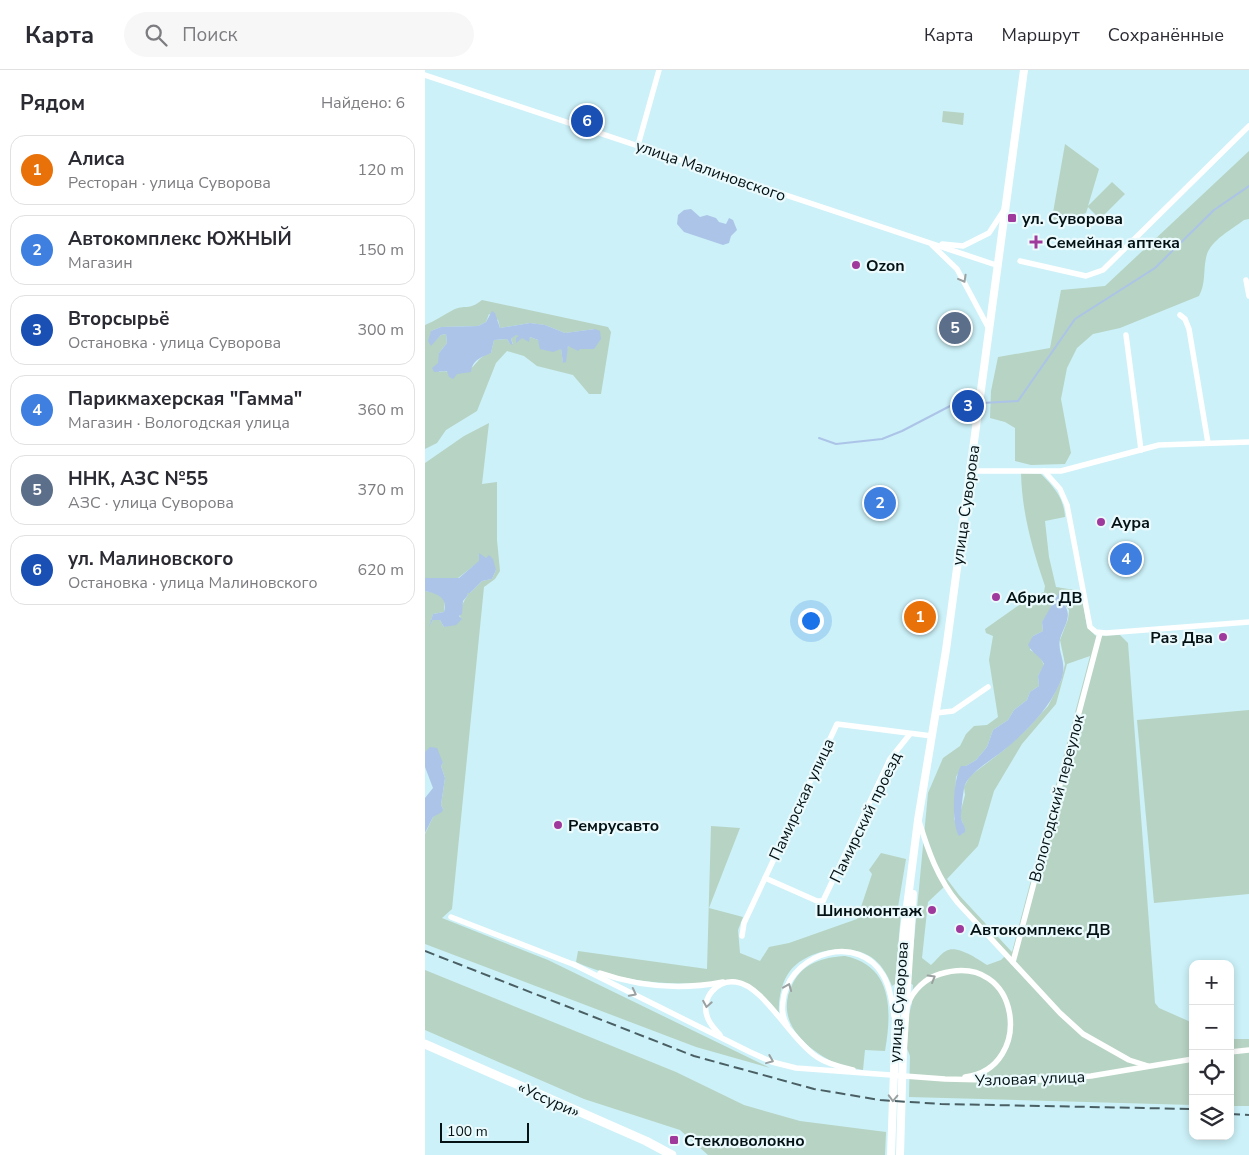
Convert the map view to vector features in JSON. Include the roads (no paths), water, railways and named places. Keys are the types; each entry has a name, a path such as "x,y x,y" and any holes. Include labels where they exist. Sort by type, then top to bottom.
{"highway":[{"name":"«Уссури»","path":"425,1044 646,1141 672,1155"}],"main road":[{"name":"улица Суворова","path":"891,1155 894,1049 903,930 918,820 933,736 1023,70"},
{"name":"улица Суворова","path":"900,1155 903,1050 918,820"}],"street":[{"path":"638,145 659,70"},
{"name":"улица Малиновского","path":"425,75 996,265"},
{"path":"1020,261 1086,276 1103,270 1249,126"},
{"path":"930,243 963,246 989,233 1004,210"},
{"path":"930,243 957,270 988,328"},
{"path":"1246,280 1249,296"},
{"path":"1180,315 1185,319 1189,329 1208,443"},
{"path":"1126,335 1141,450"},
{"path":"969,471 1066,470 1141,450 1174,444 1249,442"},
{"path":"1043,471 1060,489 1067,505 1090,627 1099,633 1249,622"},
{"name":"Вологодский переулок","path":"1013,962 1099,633"},
{"path":"936,713 953,711 988,687"},
{"name":"Памирская улица","path":"742,936 744,923 837,724 933,736"},
{"name":"Памирский проезд","path":"765,878 817,901 823,901 890,759 910,734"},
{"path":"918,820 930,858 944,884 1013,962 1083,1034 1129,1060 1150,1067"},
{"path":"451,917 614,978 661,986 704,986 723,982 735,982 753,989 791,1033 817,1058 841,1068 865,1073"},
{"path":"791,1033 784,1020 782,1005 786,988 795,972 804,963 815,957 840,952 867,958 883,975 890,990 894,1049"},
{"path":"573,964 773,1062 796,1068 865,1073"},
{"path":"905,1016 911,996 934,976 949,971 965,970 981,974 992,981 1003,994 1010,1011 1011,1030 1006,1047 993,1063 988,1073 997,1081"},
{"path":"723,982 714,988 706,1007 706,1015 711,1025 725,1040"},
{"path":"1234,1052 1249,1050"},
{"name":"Узловая улица","path":"865,1073 945,1079 1026,1081 1091,1076 1189,1060"},
{"path":"945,1079 975,1076 993,1063"}],"water":[{"path":"691,209 700,217 707,215 726,224 729,218 733,220 737,230 731,236 729,243 723,245 684,232 677,224 678,215 684,210"},
{"path":"492,311 495,313 500,328 530,323 545,325 565,333 595,329 600,331 601,339 594,349 580,349 578,351 568,346 566,362 563,363 561,349 553,352 540,349 538,340 530,337 529,342 522,338 516,343 516,338 519,336 516,335 511,339 513,345 507,339 494,340 491,353 475,362 471,372 457,374 453,379 449,377 447,371 434,372 432,368 438,363 439,353 447,343 446,334 441,335 431,346 428,341 431,331 441,327 478,326 486,322"},
{"path":"479,553 486,558 489,555 493,559 496,570 492,579 482,581 470,593 467,593 468,595 463,601 462,614 459,616 462,619 456,625 444,627 440,620 433,620 429,627 433,614 444,612 445,603 441,597 425,591 425,578 459,578 479,561"},
{"path":"1060,591 1066,592 1064,604 1068,617 1060,639 1063,670 1060,683 1043,711 1028,728 968,780 964,788 961,815 965,832 959,836 956,830 954,812 958,772 961,766 966,766 976,760 987,747 993,730 1008,720 1014,710 1027,700 1030,692 1039,686 1038,676 1044,664 1028,645 1033,636 1043,631 1042,622"},
{"path":"430,747 437,748 443,763 441,766 445,778 441,805 442,812 433,817 425,833 425,798 433,788 425,767 425,752"}],"waterway":[{"path":"982,403 1018,401 1075,319 1155,268 1214,210 1249,186"},
{"path":"819,438 836,444 882,439 902,431 952,405 977,404"}],"railway":[{"path":"425,951 694,1056 814,1089 880,1100 941,1104 1189,1109"},
{"path":"1234,1114 1249,1115"}],"place":[{"name":"ул. Малиновского","path":"587,121"},
{"name":"ул. Суворова","path":"1012,218"},
{"name":"Семейная аптека","path":"1036,242"},
{"name":"Ozon","path":"856,265"},
{"name":"ННК, АЗС №55","path":"955,328"},
{"name":"Вторсырьё","path":"968,406"},
{"name":"Автокомплекс ЮЖНЫЙ","path":"880,503"},
{"name":"Аура","path":"1101,522"},
{"name":"Парикмахерская \"Гамма\"","path":"1126,559"},
{"name":"Абрис ДВ","path":"996,597"},
{"name":"Алиса","path":"920,617"},
{"name":"Раз Два","path":"1223,637"},
{"name":"Ремрусавто","path":"558,825"},
{"name":"Шиномонтаж","path":"932,910"},
{"name":"Автокомплекс ДВ","path":"960,929"},
{"name":"Стекловолокно","path":"674,1140"}]}
